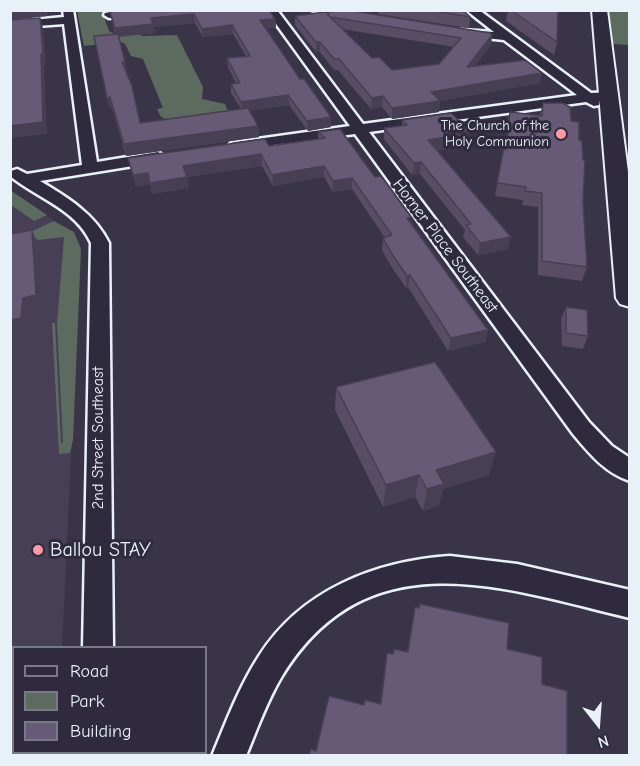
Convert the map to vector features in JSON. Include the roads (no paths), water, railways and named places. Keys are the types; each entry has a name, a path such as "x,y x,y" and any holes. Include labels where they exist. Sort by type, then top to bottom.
{"main road":[{"path":"599,10 602,102 630,298"}],"street":[{"path":"109,15 158,10"},
{"name":"Horner Place Southeast","path":"272,10 581,428 603,453 630,471"},
{"path":"317,10 374,19"},
{"path":"471,10 507,38 602,102"},
{"path":"10,25 68,15 90,167"},
{"path":"444,30 490,38 507,38"},
{"path":"223,148 358,129 602,102"},
{"path":"17,174 90,167 170,155"},
{"name":"2nd Street Southeast","path":"17,174 84,219 94,229 100,246 98,646"},
{"path":"229,756 263,678 279,653 317,613 362,586 408,573 468,570 630,604"}],"place":[{"name":"The Church of the Holy Communion","path":"561,134"},
{"name":"Ballou STAY","path":"38,550"}]}
